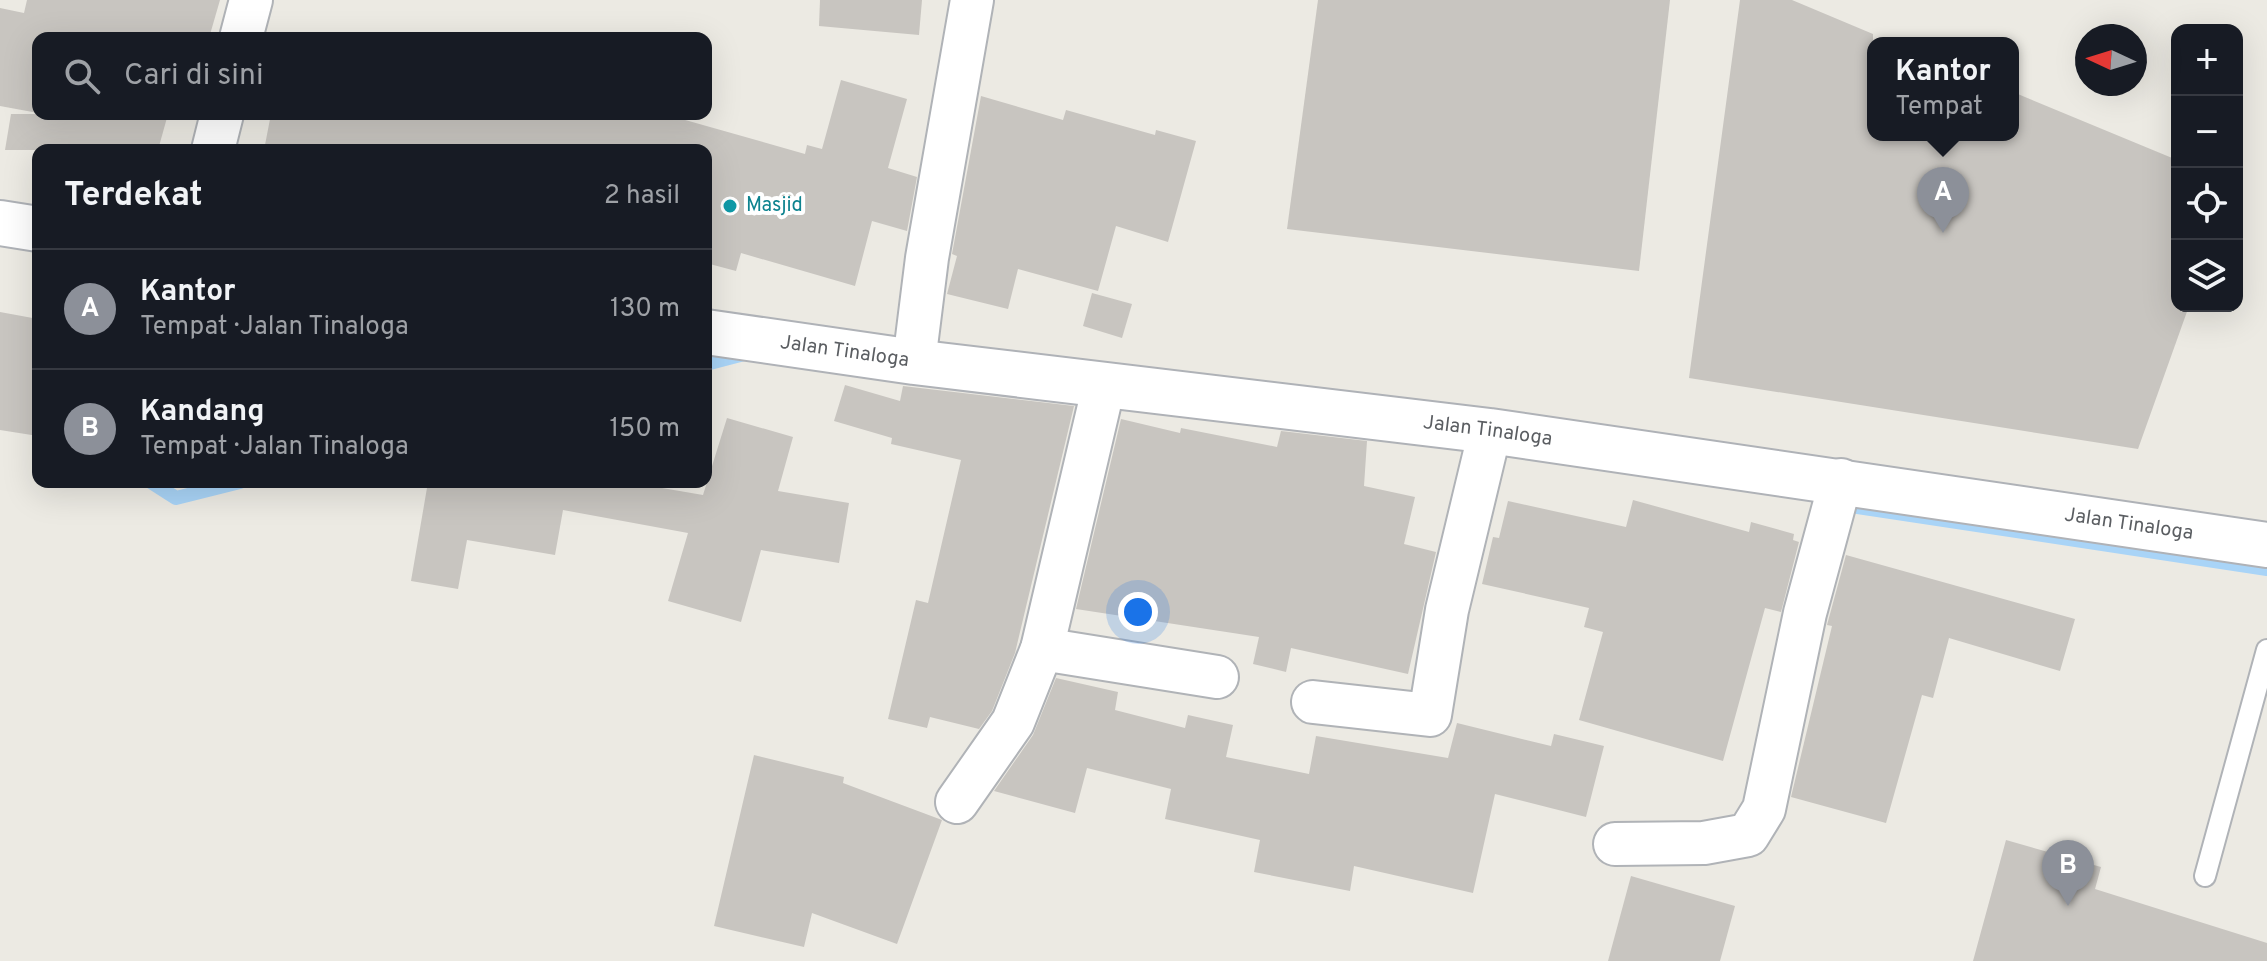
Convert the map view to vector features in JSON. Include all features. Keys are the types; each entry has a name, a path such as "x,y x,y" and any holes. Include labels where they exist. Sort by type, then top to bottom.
{"street":[{"path":"243,32 251,0"},
{"path":"914,362 927,258 972,0"},
{"path":"214,144 220,120"},
{"path":"0,223 32,228"},
{"name":"Jalan Tinaloga","path":"712,333 914,362 1490,431 1841,480 2267,545"},
{"path":"957,802 1013,722 1042,649 1104,385"},
{"path":"1313,702 1430,715 1447,610 1490,431"},
{"path":"1615,844 1728,839 1748,835 1772,782 1805,613 1841,480"},
{"path":"1042,649 1217,677"}],"lane":[{"path":"2205,876 2267,650"}],"building":[{"path":"27,0 220,0 211,32 32,32 32,112 0,106 0,8 24,13"},
{"path":"820,0 922,0 919,35 819,26"},
{"path":"1318,0 1670,0 1639,271 1287,229"},
{"path":"1740,0 1792,0 1873,34 1873,37 1867,37 1867,141 2019,141 2019,94 2171,158 2171,312 2187,312 2138,449 1689,378"},
{"path":"841,80 907,99 888,168 917,177 907,231 872,221 855,286 741,253 736,271 712,265 712,144 265,144 270,120 685,120 805,154 807,145 822,149"},
{"path":"981,96 1063,120 1066,110 1155,135 1156,130 1196,141 1168,242 1116,226 1098,291 1018,269 1008,309 947,294 957,256 952,254"},
{"path":"11,114 32,114 32,120 166,120 160,144 32,144 32,150 5,150"},
{"path":"1092,293 1132,304 1122,338 1083,326"},
{"path":"0,312 32,318 32,435 0,430"},
{"path":"845,385 900,401 903,386 1074,406 1015,653 992,711 979,729 930,717 927,728 888,719 916,600 928,603 961,460 891,444 892,438 834,421"},
{"path":"727,418 793,437 778,491 849,503 839,563 761,550 741,622 668,601 688,533 563,510 555,555 467,540 458,589 411,581 427,488 662,488 703,495 705,488 712,488 712,466"},
{"path":"1121,419 1180,433 1181,428 1277,447 1281,431 1367,441 1364,486 1415,497 1404,544 1436,552 1408,674 1291,648 1286,672 1253,664 1259,637 1076,609"},
{"path":"1633,500 1749,532 1751,522 1794,534 1793,540 1799,542 1781,612 1765,608 1723,761 1579,720 1603,632 1584,627 1589,608 1482,584 1493,537 1499,538 1508,501 1626,527"},
{"path":"1846,555 2075,619 2060,671 1949,638 1933,698 1922,695 1886,823 1791,797 1832,626 1827,625"},
{"path":"1056,678 1118,692 1115,710 1185,728 1188,715 1233,725 1226,757 1309,774 1316,736 1448,758 1457,723 1551,746 1554,734 1604,746 1586,817 1495,794 1473,893 1354,866 1350,891 1254,872 1260,840 1165,819 1171,789 1087,768 1075,813 994,791 1033,735"},
{"path":"754,755 844,777 843,783 942,820 897,944 812,913 804,947 714,926"},
{"path":"2006,840 2101,867 2095,889 2267,943 2267,961 1973,961"},
{"path":"1631,876 1735,906 1720,961 1608,961"}],"waterway":[{"path":"712,362 748,353"},
{"path":"160,488 176,498 216,488"},
{"path":"1851,506 2267,569"}],"place":[{"name":"Masjid","path":"730,206"},
{"name":"Kantor","path":"1943,233"},
{"name":"Kandang","path":"2068,906"}]}
